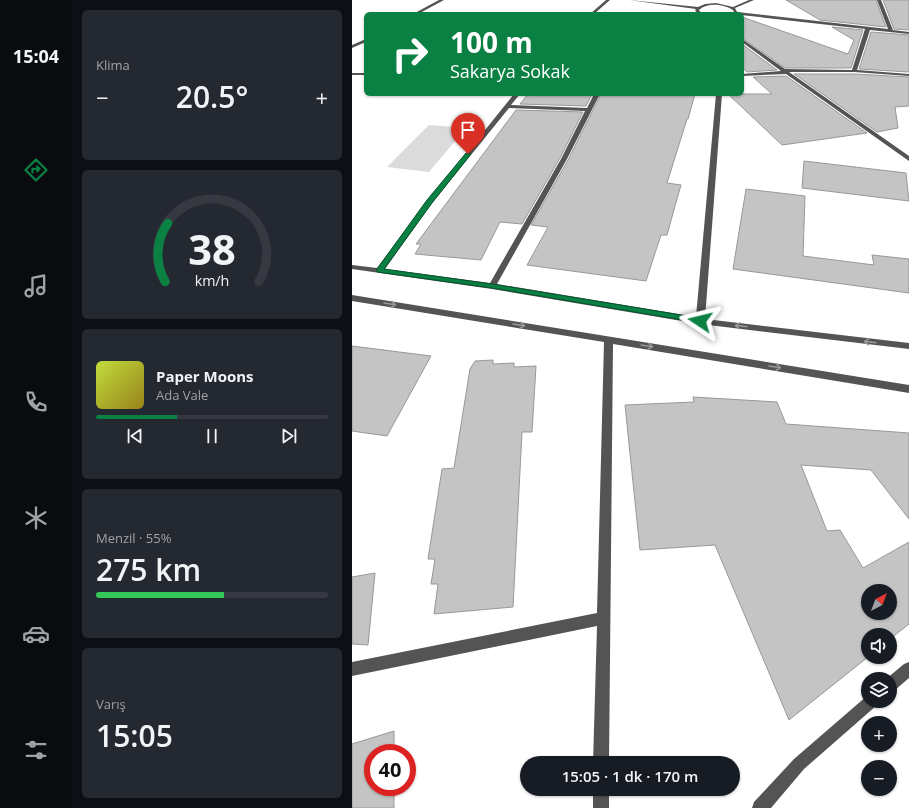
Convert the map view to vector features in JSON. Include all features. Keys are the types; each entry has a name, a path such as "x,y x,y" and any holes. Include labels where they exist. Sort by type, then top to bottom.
{"street":[{"path":"419,12 442,0"},
{"path":"594,12 608,0"},
{"path":"630,0 698,8 717,5 733,8 752,0"},
{"path":"714,0 717,5"},
{"path":"879,0 891,31"},
{"path":"698,8 697,10 700,12"},
{"path":"733,8 736,12"},
{"path":"744,15 909,33"},
{"path":"854,71 868,28"},
{"path":"352,48 364,41"},
{"path":"744,41 909,159"},
{"path":"744,75 785,71 854,71 909,75"},
{"path":"352,74 364,74"},
{"path":"379,271 430,202 515,96"},
{"path":"492,286 564,159 596,96"},
{"path":"700,321 719,96"},
{"path":"507,106 589,110"},
{"path":"352,267 492,286 700,321 909,346"},
{"path":"352,298 909,389"},
{"path":"601,756 609,340"},
{"path":"352,669 603,618"},
{"path":"897,679 909,668"},
{"path":"760,808 799,764 864,708"},
{"path":"601,796 601,808"}],"shaded area":[{"path":"429,125 466,128 429,172 387,167"}],"building":[{"path":"786,0 876,0 886,27 820,20"},
{"path":"883,0 909,0 909,30 894,29"},
{"path":"744,18 848,54 854,40 832,27 863,30 851,68 785,68 744,39"},
{"path":"871,32 909,35 909,72 859,69"},
{"path":"744,45 777,70 747,72 744,69"},
{"path":"794,74 854,74 909,77 909,106 895,107 898,128 877,132"},
{"path":"786,76 867,133 782,145 730,96 744,96 744,94 772,94 753,77"},
{"path":"526,96 591,96 586,106 520,104"},
{"path":"600,96 694,96 667,183 681,185 667,235 661,235 646,281 527,265 548,227 531,225 568,160"},
{"path":"516,110 583,112 560,158 522,224 500,222 481,260 415,254 421,244 416,244"},
{"path":"804,161 906,173 909,201 802,188"},
{"path":"746,189 805,196 803,256 874,265 872,255 909,259 909,293 733,269"},
{"path":"352,346 431,356 387,436 352,431"},
{"path":"493,360 493,364 514,363 514,367 536,366 532,432 522,432 513,607 434,614 438,584 431,584 435,559 428,559 442,469 454,468 470,369 475,361"},
{"path":"693,397 777,402 786,424 909,433 909,519 871,470 801,465 827,531 840,530 863,568 909,542 909,624 897,633 897,628 861,628 861,663 789,720 715,545 640,550 625,405 694,402"},
{"path":"375,573 368,645 352,644 352,577"},
{"path":"394,731 394,744 364,744 364,796 394,796 394,808 352,808 352,744"}],"route":[{"path":"468,154 379,271 492,286 700,321"}]}
